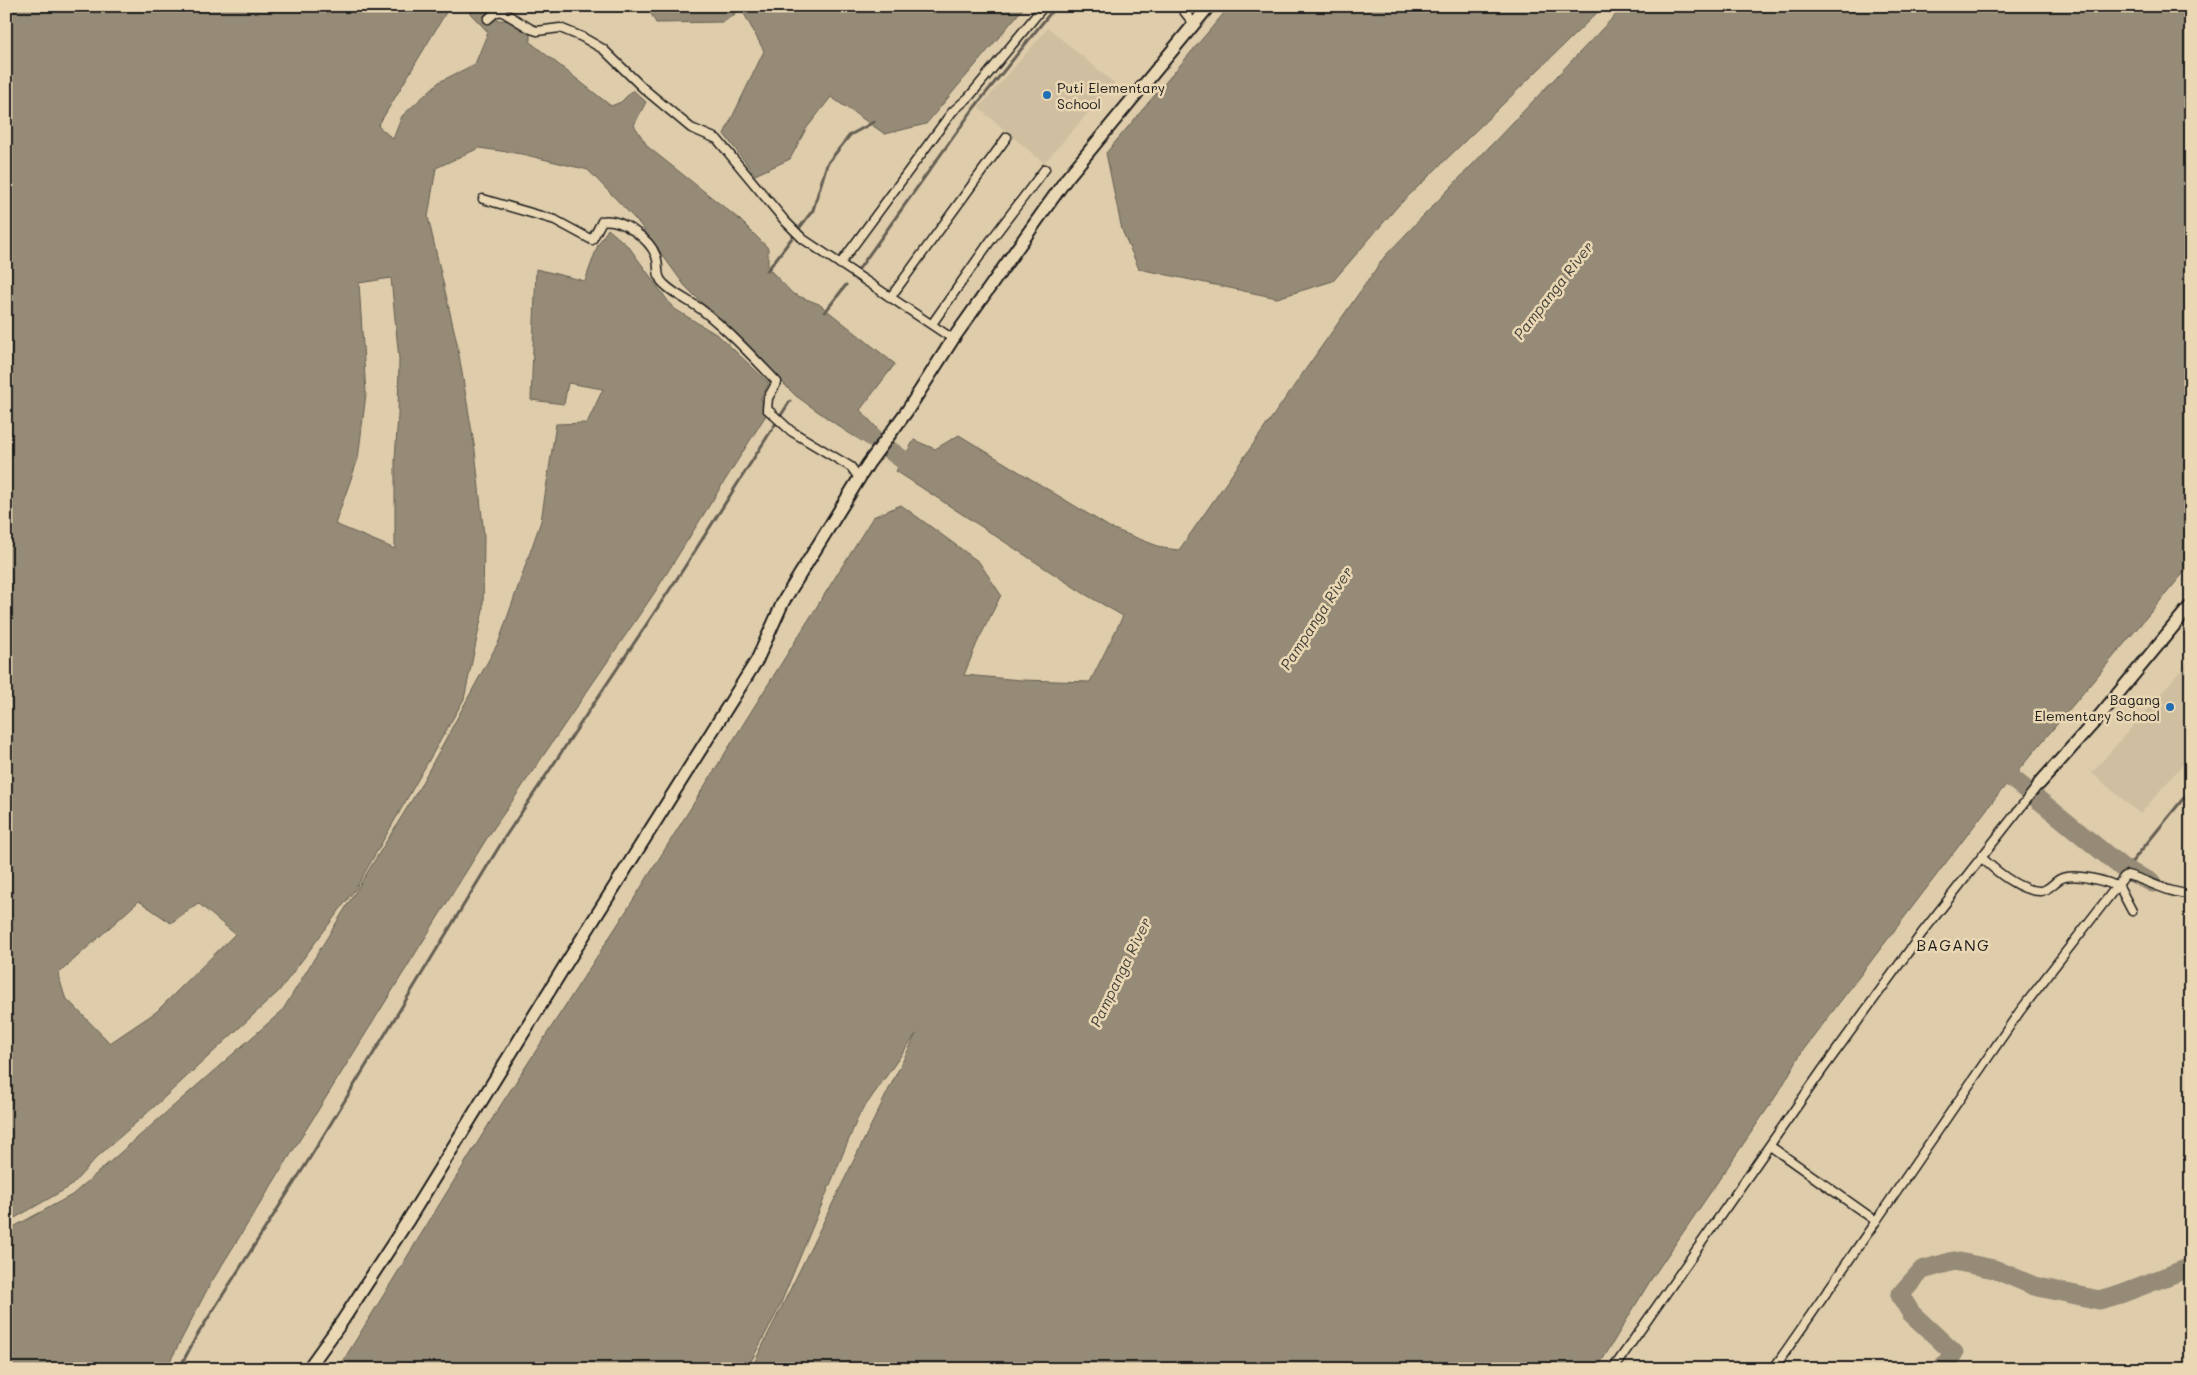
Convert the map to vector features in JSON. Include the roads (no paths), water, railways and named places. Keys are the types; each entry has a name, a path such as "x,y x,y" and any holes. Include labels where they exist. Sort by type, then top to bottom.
{"street":[{"path":"840,264 952,112 968,97 1044,6"},
{"path":"1180,6 1194,24"},
{"path":"308,1369 341,1323 407,1222 559,974 751,668 783,602 868,464 907,411 952,339 1067,178 1209,6"},
{"path":"488,19 501,11 537,31 560,28 582,37 602,49 643,88 692,128 717,139 785,221 803,239 952,339"},
{"path":"890,298 1007,137"},
{"path":"932,324 991,240 1045,169"},
{"path":"482,199 555,220 592,240 602,221 610,219 624,224 649,245 656,255 658,276 664,284 702,310 753,356 777,382 768,398 767,409 792,431 851,467 859,478"},
{"path":"1613,1369 1823,1069 1922,934 2039,784 2097,719 2191,605"},
{"path":"1982,858 2002,876 2032,890 2044,890 2062,878 2068,877 2102,880 2117,886 2123,892 2132,911"},
{"path":"1774,1368 1870,1218 2072,941 2124,877 2127,875 2182,894 2191,894"},
{"path":"1770,1146 1870,1218"}],"water":[{"path":"6,6 445,6 448,9 378,126 393,139 402,116 439,82 475,64 488,32 463,6 484,6 498,20 517,21 530,31 530,42 611,106 621,102 633,90 646,102 634,125 648,147 739,219 768,248 768,268 793,294 819,304 895,364 860,410 877,428 865,443 796,396 685,286 639,223 588,170 522,154 479,148 436,168 428,217 457,343 475,450 484,536 483,610 464,699 356,888 279,991 96,1158 71,1186 6,1223","holes":["391,278 399,359 395,459 395,549 335,524 358,459 366,394 359,283","139,901 171,923 198,903 235,934 156,1012 110,1043 65,997 58,974"]},
{"path":"547,6 574,6 551,13"},
{"path":"647,6 738,6 734,15 723,22 656,23"},
{"path":"740,6 1025,6 926,124 885,134 831,97 806,129 790,159 755,175 724,134 764,51"},
{"path":"1230,6 1604,6 1397,207 1333,281 1277,298 1139,269 1122,230 1106,153"},
{"name":"Pampanga River","path":"1624,6 2191,6 2191,564 1996,797 1801,1053 1780,1090 1650,1281 1597,1369 751,1369 916,1034 859,1115 778,1310 747,1369 338,1369 497,1111 620,921 873,517 901,505 979,562 1001,595 977,643 964,675 1021,680 1090,682 1123,616 1083,593 896,471 914,440 935,449 959,435 1111,528 1163,548 1179,550 1385,256"},
{"path":"608,229 629,247 673,308 719,336 769,383 761,398 766,415 655,592 487,838 209,1286 166,1369 6,1369 6,1231 72,1195 282,1011 418,790 499,641 541,521 556,424 587,423 603,389 568,383 564,404 531,400 536,269 585,281 598,245"}],"waterway":[{"path":"856,273 974,108 1056,6"},
{"path":"767,271 813,210 827,164 850,135 874,122"},
{"path":"825,312 846,285"},
{"path":"179,1369 196,1337 308,1161 505,837 684,568 790,401"},
{"path":"850,421 910,465 925,468"},
{"path":"1990,763 2003,771 2124,869 2153,883"},
{"path":"2114,884 2191,789"},
{"path":"1941,1369 1954,1353 1911,1313 1900,1295 1922,1270 1954,1261 1994,1269 2034,1286 2099,1300 2191,1267"}],"place":[{"name":"Puti Elementary School","path":"1047,95"},
{"name":"Bagang Elementary School","path":"2170,707"}],"district":[{"name":"BAGANG","path":"1953,944"}]}
